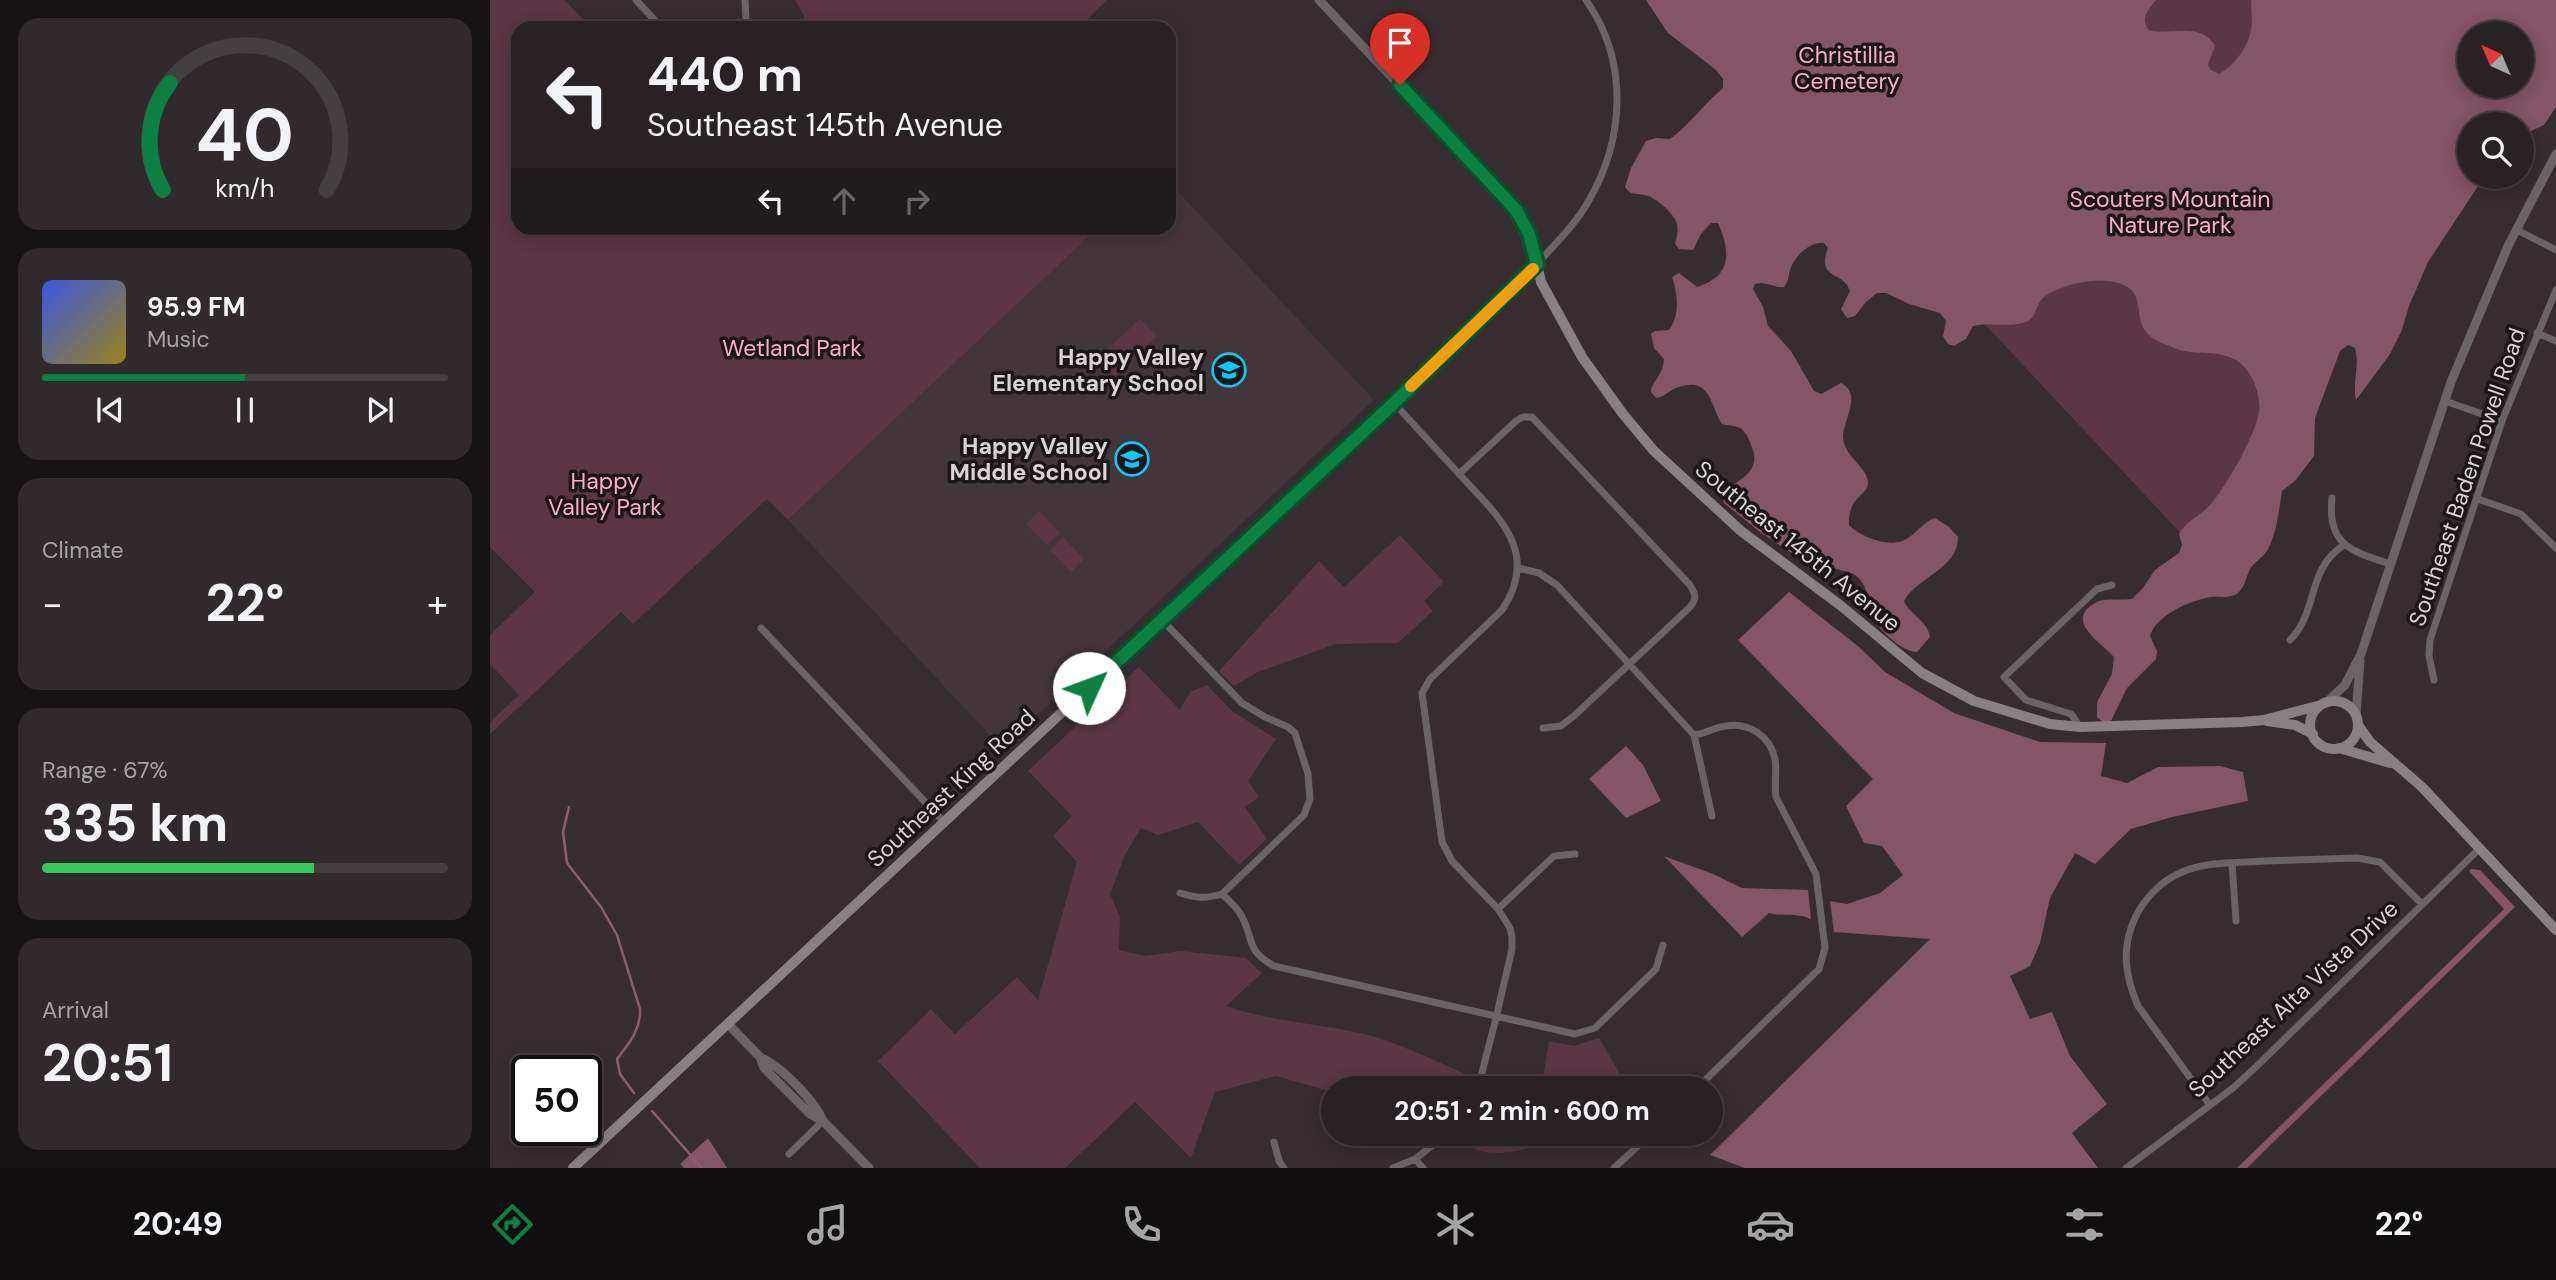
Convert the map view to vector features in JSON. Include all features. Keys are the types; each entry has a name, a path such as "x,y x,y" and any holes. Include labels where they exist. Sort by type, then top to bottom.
{"main road":[{"name":"Southeast King Road","path":"573,1168 1394,403 1537,264"},
{"name":"Southeast 145th Avenue","path":"1537,264 1541,282 1555,310 1606,392 1649,446 1717,511 1840,605 1906,662 1938,684 2022,718 2080,727 2264,720 2323,704"},
{"path":"2313,734 2312,718 2323,704 2342,702 2352,709 2370,741 2423,787 2556,930"},
{"name":"Southeast 145th Avenue","path":"2264,720 2295,725 2313,734 2325,747 2339,748 2396,765"},
{"path":"2339,748 2352,740 2357,720"}],"street":[{"path":"636,0 656,21"},
{"path":"745,21 746,0"},
{"name":"Southeast 145th Avenue","path":"1320,0 1512,205 1529,234 1537,264"},
{"path":"1537,264 1587,203 1604,170 1616,130 1617,81 1611,51 1602,27 1586,0"},
{"path":"2323,704 2345,685 2361,654 2445,401 2480,308 2556,154"},
{"path":"2517,230 2556,250"},
{"name":"Southeast Baden Powell Road","path":"2434,680 2429,656 2430,640 2502,421 2556,290"},
{"path":"2537,333 2556,341"},
{"path":"2445,401 2502,421"},
{"path":"1394,403 1505,524 1512,538 1518,568 1513,589 1502,610 1430,679 1424,688 1422,699 1443,842 1452,861 1498,909 1510,928 1512,937 1512,950 1481,1076"},
{"path":"1459,474 1516,421 1523,417 1532,417 1690,584 1696,594 1695,601 1561,726 1543,729"},
{"path":"2332,498 2331,524 2337,537 2352,550 2390,564"},
{"path":"2478,499 2521,514 2556,548"},
{"path":"2290,640 2301,628 2321,567 2329,556 2344,544"},
{"path":"1518,568 1539,573 1549,579 1694,735 1712,816"},
{"path":"2080,727 2071,714 2026,699 2004,677 2097,589 2112,585"},
{"path":"1162,620 1242,703 1295,733 1303,754 1310,799 1304,815 1222,894 1198,898 1180,893"},
{"path":"761,628 946,823"},
{"path":"2357,720 2361,654"},
{"path":"1694,735 1725,726 1741,726 1755,730 1764,737 1776,762 1776,797 1816,874 1825,948 1819,969 1710,1076"},
{"name":"Southeast Alta Vista Drive","path":"2126,1168 2257,1066 2479,849"},
{"path":"1498,909 1554,856 1575,854"},
{"path":"2210,1105 2138,1006 2126,972 2128,937 2149,896 2180,873 2203,865 2370,858 2389,869 2422,904"},
{"path":"2232,863 2236,921"},
{"path":"1222,894 1241,914 1255,952 1274,966 1563,1034 1575,1034 1595,1028 1656,969 1663,945"},
{"path":"728,1024 760,1057 770,1061 817,1107 823,1121 869,1168"},
{"path":"789,1154 823,1121"},
{"path":"1274,1142 1279,1161 1284,1168"},
{"path":"1393,1168 1415,1159 1432,1146"},
{"path":"1614,1168 1638,1146"},
{"path":"1415,1159 1423,1168"}],"shaded area":[{"path":"1176,189 1374,400 1002,748 788,520 1091,235 1176,235"}],"green space":[{"path":"490,0 565,0 584,21 511,21 511,235 1091,235 788,520 767,499 633,624 621,612 490,734 490,722 519,695 490,664 490,635 535,592 490,547"},
{"path":"795,0 1107,0 1085,21 804,21"},
{"name":"Christillia Cemetery","path":"1646,0 2156,0 2145,18 2149,30 2193,31 2209,38 2215,46 2208,65 2219,74 2235,61 2244,49 2252,26 2251,0 2556,0 2556,107 2544,125 2534,130 2534,112 2457,112 2457,189 2476,189 2428,262 2390,354 2356,400 2355,348 2348,345 2340,351 2315,418 2314,456 2295,481 2282,491 2276,528 2266,552 2250,569 2238,593 2194,601 2159,621 2150,636 2157,651 2156,659 2127,688 2110,723 2097,717 2097,702 2112,674 2114,657 2090,634 2083,621 2084,614 2099,601 2132,599 2155,570 2179,553 2182,545 2179,534 2216,498 2239,461 2257,422 2259,405 2251,376 2242,364 2230,357 2181,350 2153,338 2142,324 2135,295 2122,284 2099,281 2062,288 2044,297 2030,320 2013,325 1973,326 1966,339 1954,346 1948,344 1943,336 1946,321 1940,313 1909,304 1886,293 1877,293 1855,316 1847,318 1841,309 1850,291 1847,284 1825,266 1828,248 1824,243 1808,247 1799,255 1784,287 1755,284 1753,289 1763,307 1768,326 1791,351 1814,391 1821,394 1841,383 1851,394 1844,444 1865,472 1868,484 1851,508 1849,525 1859,533 1889,543 1906,539 1935,518 1958,537 1952,557 1910,592 1904,601 1929,631 1930,637 1917,652 1904,648 1890,638 1874,620 1865,588 1854,574 1799,558 1724,503 1724,495 1748,474 1754,457 1745,432 1738,427 1722,424 1703,388 1687,385 1656,398 1651,392 1662,370 1664,359 1654,348 1651,334 1669,330 1673,324 1677,298 1672,277 1679,273 1697,287 1717,277 1725,262 1725,244 1718,223 1711,223 1701,234 1693,250 1679,249 1675,244 1677,224 1671,213 1654,199 1632,193 1625,187 1631,168 1646,141 1656,138 1670,139 1723,88 1723,79 1716,70 1668,33"},
{"name":"Scouters Mountain Nature Park","path":"1667,0 2519,0 2487,21 2457,21 2457,98 2462,98 2204,558 1747,71"},
{"path":"1140,319 1157,336 1115,376 1098,358"},
{"path":"1039,511 1060,533 1047,545 1026,524"},
{"path":"1400,535 1444,582 1424,601 1433,611 1398,643 1336,644 1258,672 1234,686 1219,671 1319,561 1344,587"},
{"path":"1063,537 1084,559 1071,572 1050,550"},
{"path":"1789,592 1859,647 1885,672 1954,713 2040,742 2106,743 2101,776 2127,783 2158,767 2220,766 2243,772 2248,801 2172,817 2131,829 2095,864 2075,853 2050,898 2040,943 2030,966 2010,976 2030,1019 2052,1012 2070,1056 2107,1104 2072,1133 2098,1168 1745,1168 1710,1155 1719,1146 1723,1146 1723,1142 1930,939 1834,932 1830,901 1847,904 1880,893 1903,875 1882,846 1864,843 1846,806 1873,779 1738,640"},
{"path":"1139,667 1180,710 1190,692 1207,685 1232,711 1276,739 1248,781 1259,797 1245,807 1267,839 1239,865 1198,822 1158,835 1141,828 1125,855 1110,894 1120,917 1119,950 1145,956 1181,951 1246,958 1262,973 1226,1006 1388,1041 1470,1076 1321,1076 1321,1089 1276,1076 1215,1092 1191,1158 1135,1102 1065,1168 980,1168 878,1061 931,1009 955,1034 1017,977 1038,1000 1077,862 1053,836 1072,816 1028,771"},
{"path":"1626,746 1643,765 1661,801 1626,818 1589,779"},
{"path":"1664,856 1742,888 1808,890 1811,919 1769,913 1742,937"},
{"path":"2480,870 2515,907 2247,1168 2237,1168 2504,909 2469,871"},
{"path":"1599,1038 1621,1076 1543,1076 1549,1041 1574,1046"},
{"path":"708,1138 727,1168 684,1168 680,1164"},
{"path":"1469,1146 1536,1146 1496,1153"}],"waterway":[{"path":"569,807 563,832 567,863 601,907 617,935 640,1009 636,1030 617,1059 620,1074 634,1093"},
{"path":"652,1111 702,1168"}],"slow traffic":[{"path":"1411,386 1533,269"}],"place":[{"name":"Happy Valley Elementary School","path":"1229,370"},
{"name":"Happy Valley Middle School","path":"1132,459"}],"route":[{"path":"1089,688 1394,403 1537,264 1529,234 1516,210 1400,85"}],"park label":[{"name":"Wetland Park","path":"792,348"},
{"name":"Happy Valley Park","path":"605,494"}]}
